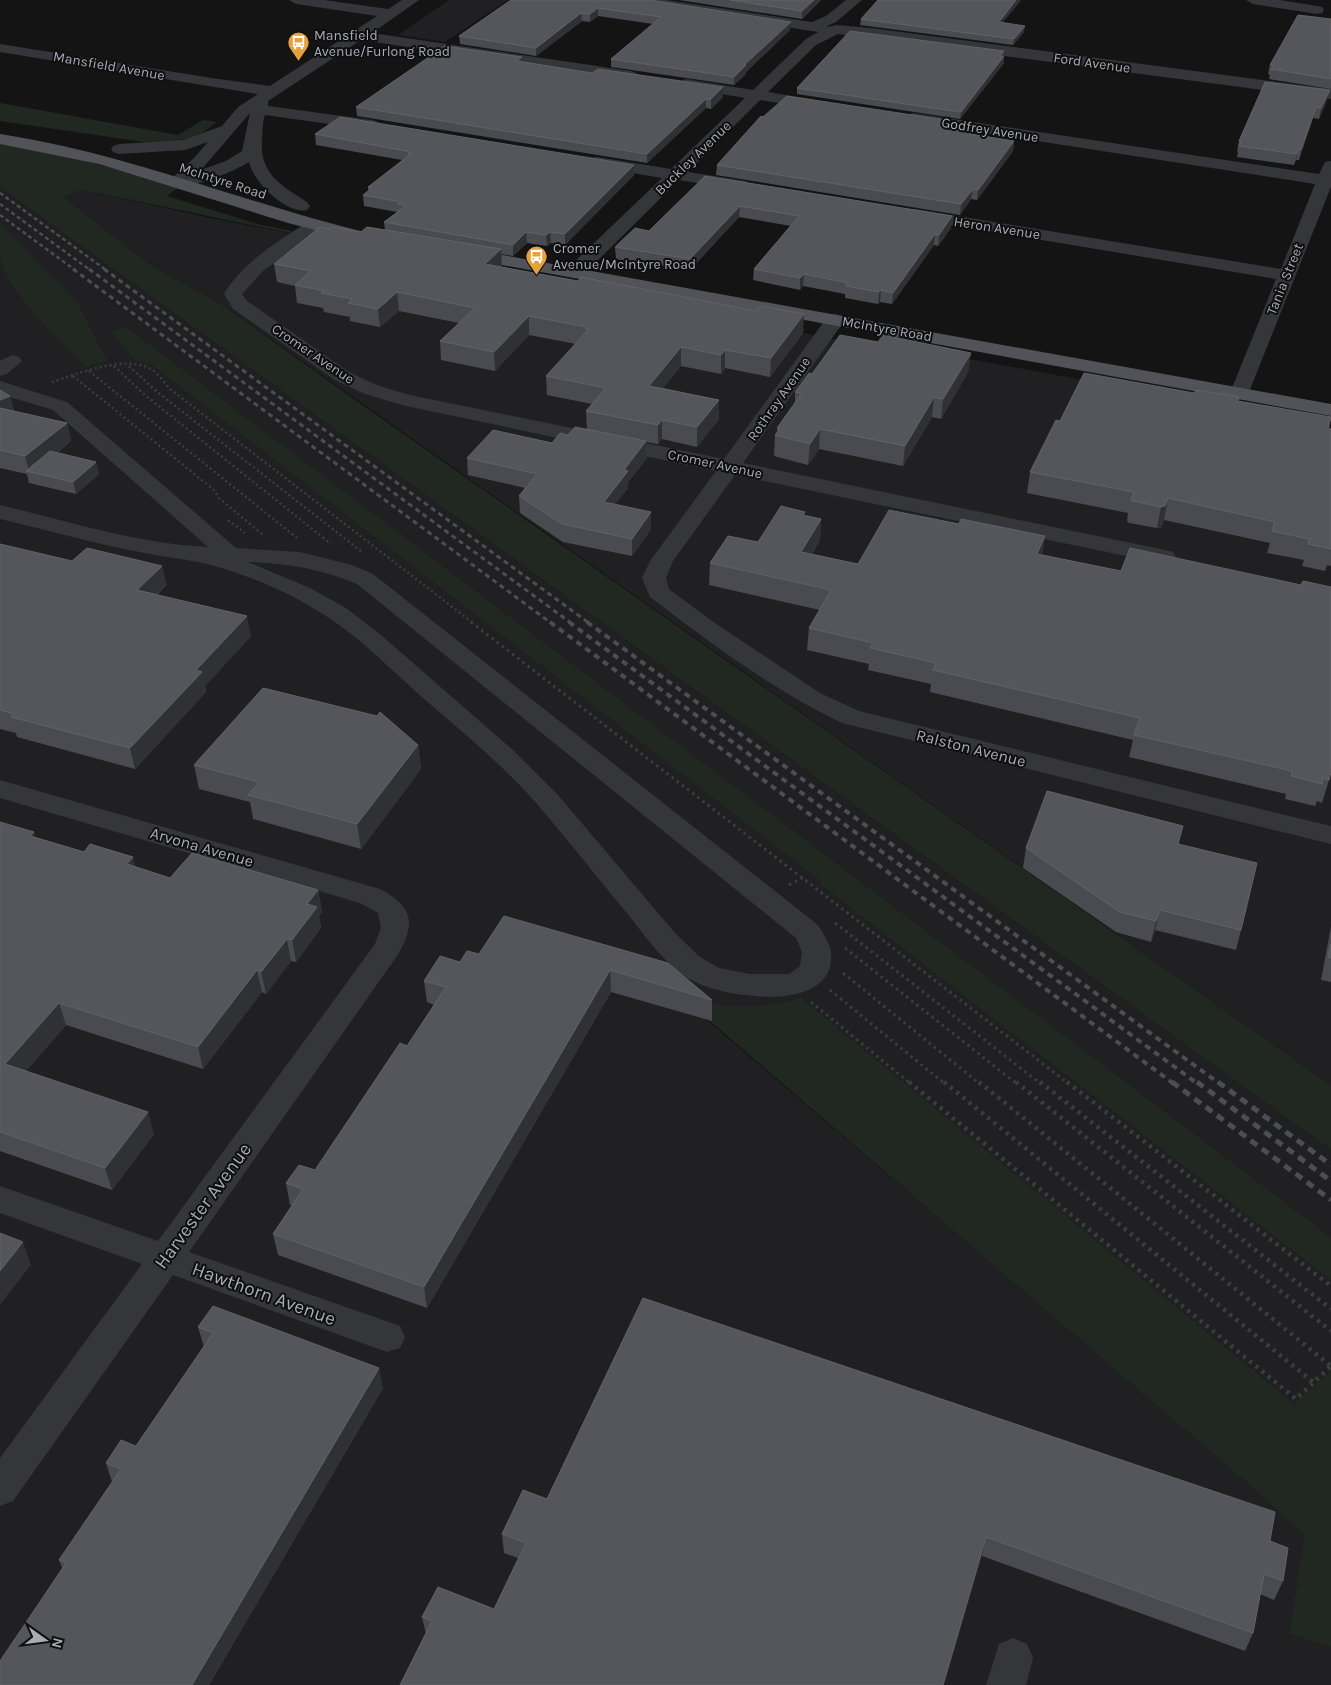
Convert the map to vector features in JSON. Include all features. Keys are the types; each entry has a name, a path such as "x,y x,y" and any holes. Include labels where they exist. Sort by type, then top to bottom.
{"main road":[{"name":"McIntyre Road","path":"0,128 57,136 119,149 198,172 301,206 376,234 314,226 178,182 95,158 0,139"},
{"name":"McIntyre Road","path":"442,248 1331,410"}],"street":[{"path":"296,0 390,14"},
{"path":"198,172 244,110 263,103 358,35 412,0"},
{"name":"Ford Avenue","path":"638,0 827,28 871,32 1331,96"},
{"path":"1253,0 1327,9"},
{"name":"Buckley Avenue","path":"575,272 852,4"},
{"path":"358,35 644,78"},
{"name":"Mansfield Avenue","path":"0,48 218,84 263,103"},
{"path":"673,82 841,107"},
{"path":"263,103 286,117 322,118 390,128"},
{"path":"178,182 198,172 235,163 248,155 252,149 263,103"},
{"name":"Godfrey Avenue","path":"899,116 1328,173"},
{"path":"119,149 185,145 230,128"},
{"path":"252,149 256,155 262,175 277,190 301,206"},
{"path":"576,159 755,188"},
{"name":"Tania Street","path":"1240,393 1328,173"},
{"name":"Heron Avenue","path":"903,212 1286,275"},
{"name":"Cromer Avenue","path":"314,226 247,276 234,289 232,294 240,305 342,376 372,390 406,400 1186,562"},
{"name":"Rothray Avenue","path":"654,578 662,561 835,320"},
{"path":"0,512 144,546 187,553 228,558 291,557 350,571 365,579 808,932 805,970 744,985 699,971 680,957 665,940 549,801 505,757 385,652 338,613 321,602 228,558 60,406 9,390"},
{"name":"Ralston Avenue","path":"654,578 654,585 658,592 703,626 811,698 851,717 1331,835"},
{"name":"Arvona Avenue","path":"0,789 370,896 388,906 395,918"},
{"name":"Harvester Avenue","path":"0,1489 387,949 395,933 395,918"},
{"name":"Hawthorn Avenue","path":"0,1199 387,1337"}],"path":[{"path":"9,390 113,365 140,365 150,368 170,389 1331,1286"},
{"path":"89,371 334,567"},
{"path":"73,376 214,490 219,498 291,557"},
{"path":"805,970 1331,1366 1296,1399 805,970"},
{"path":"805,970 1313,1382"}],"shaded area":[{"path":"449,0 508,0 445,42 398,35"},
{"path":"0,103 178,135 203,120 217,122 202,133 186,139 144,142 0,121"},
{"path":"0,143 88,161 178,188 167,196 258,224 292,231 290,233 83,190 63,197 153,267 218,302 1331,1085 1331,1150 0,187"},
{"path":"0,187 1331,1150 1331,1237 211,392 1331,1258 1331,1486 1293,1611 1289,1634 1331,1647 1331,1685 0,1685 0,245 74,300 0,222","holes":["682,997 950,1228 694,1009"]},
{"path":"83,190 206,217 360,247 806,329 803,333 843,341 889,344 1331,426 1331,1085 218,302 153,267 63,197"},
{"path":"0,222 77,302 107,361 86,366 50,330 23,299 4,270 0,257"},
{"path":"126,327 1331,1237 1331,1280 819,883 821,881 151,364 136,361 112,332"},
{"path":"674,990 705,1002 736,1007 769,1005 801,998 1294,1404 1331,1370 1331,1647 1289,1634 1305,1535 1258,1492"}],"building":[{"path":"511,0 650,0 791,22 744,65 746,65 734,77 611,59 661,17 598,8 590,14 581,13 536,48 459,36"},
{"path":"730,0 814,0 802,11"},
{"path":"878,0 1016,0 999,22 1025,26 1014,39 861,19"},
{"path":"1298,15 1331,19 1331,79 1271,69 1274,65 1270,65"},
{"path":"850,31 1004,51 1000,56 1004,56 961,112 797,88"},
{"path":"445,46 522,57 517,61 592,73 598,69 723,87 711,99 706,99 647,154 356,107"},
{"path":"1265,82 1330,90 1321,108 1316,107 1301,150 1299,149 1297,154 1239,146 1241,141 1239,141"},
{"path":"787,96 952,121 947,126 973,130 970,134 1014,141 978,190 973,189 961,204 717,165 761,116 763,117"},
{"path":"340,117 634,165 565,234 550,232 546,235 526,232 513,245 384,222 406,206 398,204 401,202 363,195 372,188 368,187 411,154 408,153 411,152 315,134"},
{"path":"705,176 952,216 939,235 935,234 893,293 846,286 848,283 804,274 800,278 754,269 799,216 740,206 690,259 615,247 635,228 649,231"},
{"path":"320,227 361,232 367,227 501,249 485,264 578,281 581,277 756,311 760,306 804,314 771,358 725,350 721,355 681,347 649,386 719,400 697,427 662,420 658,425 586,411 606,388 546,376 589,329 586,329 587,327 529,316 494,352 440,341 475,308 397,292 378,309 348,303 352,299 321,293 325,291 295,285 311,271 274,264"},
{"path":"840,335 878,342 883,335 971,353 943,399 934,397 905,446 820,429 810,444 775,435 780,429 777,428 802,393 795,392 809,373 812,374"},
{"path":"1084,373 1194,393 1196,390 1239,397 1238,401 1331,417 1328,429 1331,429 1331,549 1308,544 1309,539 1272,531 1275,522 1168,498 1165,506 1161,507 1131,500 1134,492 1030,472 1056,420 1060,421"},
{"path":"0,390 10,396 0,400"},
{"path":"0,408 67,423 25,456 0,450"},
{"path":"575,427 646,441 624,470 628,471 604,502 651,512 632,539 562,524 519,496 537,474 467,458 493,430 552,443 560,433 568,435"},
{"path":"50,451 96,462 73,482 26,471"},
{"path":"781,506 805,512 803,515 821,519 801,552 858,564 889,510 959,524 961,519 1045,536 1037,554 1121,571 1130,548 1301,585 1303,581 1331,587 1331,772 1329,780 1323,778 1322,784 1291,776 1292,771 1134,735 1140,718 933,670 936,663 870,648 873,643 809,628 831,590 710,563 728,536 758,542"},
{"path":"0,544 72,561 87,548 162,566 137,590 247,616 196,670 202,672 130,748 11,717 14,714 0,710"},
{"path":"263,688 377,716 380,712 418,745 357,824 248,795 259,782 194,765"},
{"path":"1047,791 1183,826 1178,844 1257,863 1241,930 1160,910 1156,921 1120,912 1026,848"},
{"path":"0,822 34,832 30,836 84,852 90,844 133,857 127,864 170,878 192,853 318,890 307,904 317,907 292,940 287,939 261,972 257,970 198,1047 59,1003 5,1064 148,1112 105,1168 0,1132"},
{"path":"504,916 668,963 712,1000 610,970 424,1287 273,1234 303,1189 286,1183 299,1165 315,1170 400,1043 407,1046 446,987 424,981 440,956 460,962 467,951 479,954"},
{"path":"1331,944 1331,958 1328,957"},
{"path":"0,1233 23,1242 0,1271"},
{"path":"643,1298 1275,1512 1270,1541 1288,1548 1283,1581 1264,1574 1253,1633 986,1537 943,1685 400,1685 432,1621 422,1617 438,1587 494,1609 526,1543 502,1534 523,1490 547,1499"},
{"path":"213,1306 379,1368 192,1685 0,1685 0,1661 66,1563 59,1560 121,1469 106,1463 121,1440 136,1446 213,1333 198,1327"}],"railway":[{"path":"0,193 106,270"},
{"path":"0,204 90,270"},
{"path":"0,215 75,270"},
{"path":"73,269 551,623"},
{"path":"89,269 571,623"},
{"path":"104,269 589,623"},
{"path":"550,622 1174,1084"},
{"path":"569,622 1198,1084"},
{"path":"587,622 1220,1084"},
{"path":"1172,1082 1331,1200"},
{"path":"1197,1082 1331,1181"},
{"path":"1218,1082 1331,1165"}],"place":[{"name":"Mansfield Avenue/Furlong Road","path":"298,62"},
{"name":"Cromer Avenue/McIntyre Road","path":"537,275"}]}
